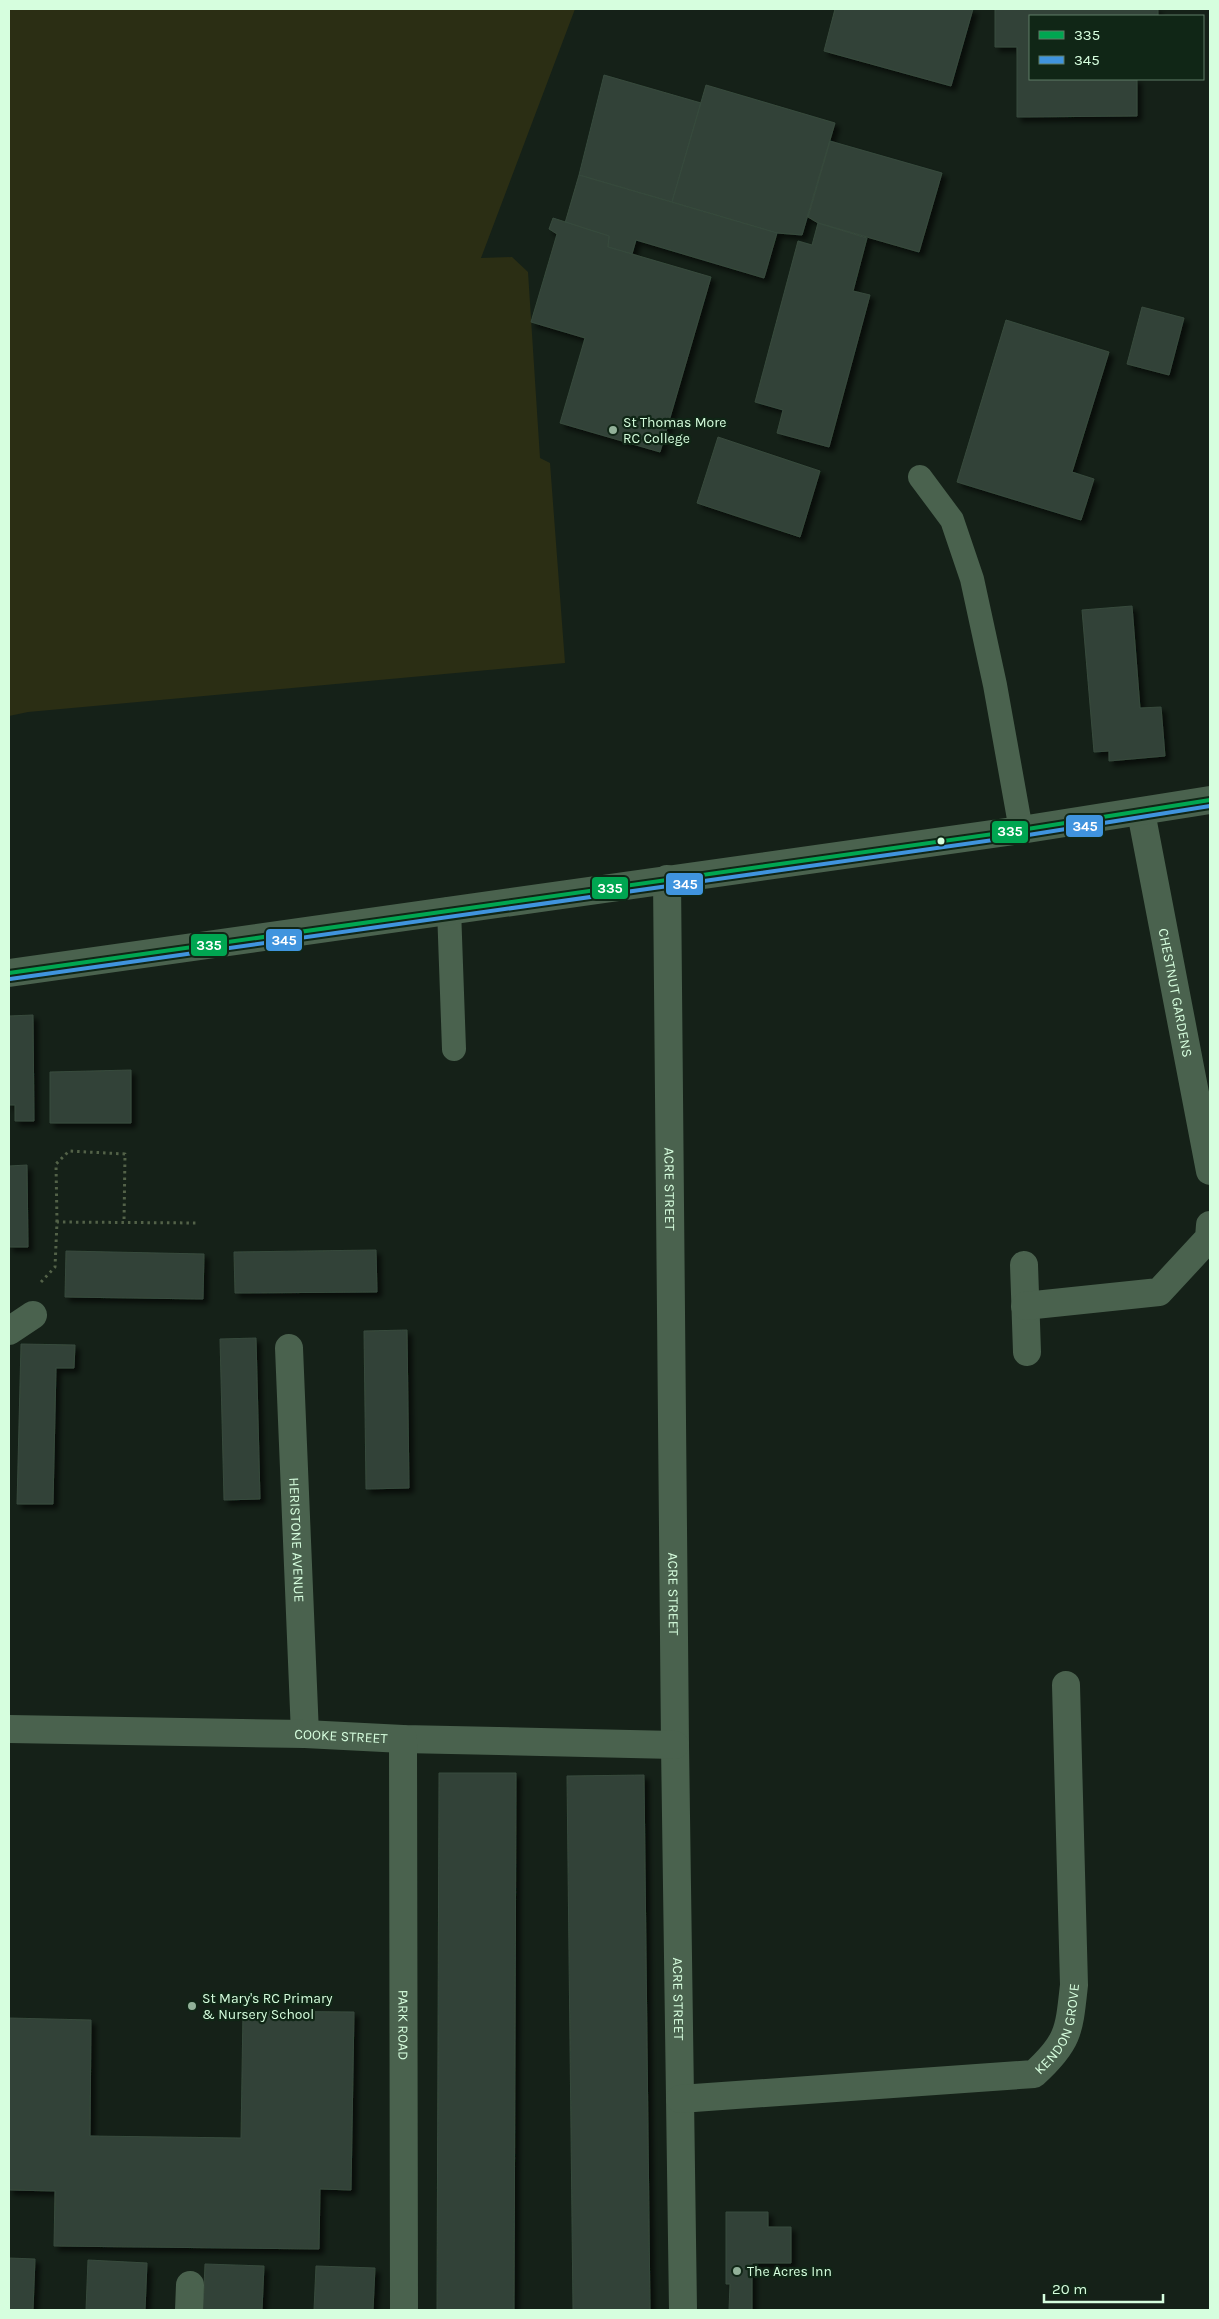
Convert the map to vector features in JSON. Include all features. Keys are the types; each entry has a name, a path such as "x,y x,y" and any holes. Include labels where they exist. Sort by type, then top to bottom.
{"street":[{"path":"9,973 449,909 1021,830 1210,800"},
{"name":"CHESTNUT GARDENS","path":"1142,812 1210,1171"},
{"name":"ACRE STREET","path":"668,879 675,1745 683,2310"},
{"path":"1025,1306 1158,1292 1209,1238 1210,1225"},
{"path":"1024,1265 1027,1352"},
{"path":"9,1331 32,1315"},
{"name":"HERISTONE AVENUE","path":"289,1348 305,1734"},
{"name":"KENDON GROVE","path":"680,2099 1034,2074 1050,2059 1065,2039 1074,1985 1066,1685"},
{"name":"COOKE STREET","path":"9,1729 305,1734 403,1739 675,1745"},
{"name":"PARK ROAD","path":"403,1739 404,2310"}],"lane":[{"path":"920,476 952,520 972,579 996,685 1021,830"},
{"path":"449,909 454,1049"}],"path":[{"path":"32,1315 32,1291 55,1267 57,1222 56,1164 70,1151 125,1154 124,1223"},
{"path":"57,1222 198,1223"}],"green space":[{"path":"9,9 575,9 481,258 512,257 528,272 540,458 550,463 565,663 28,712 9,716"}],"building":[{"path":"835,9 973,9 951,86 824,51"},
{"path":"995,9 1158,9 1158,15 1029,15 1029,80 1137,80 1137,116 1017,117 1017,47 995,47"},
{"path":"604,75 701,103 672,202 579,175"},
{"path":"706,85 835,123 802,235 777,233 672,202"},
{"path":"830,141 942,173 919,252 818,223 808,217"},
{"path":"579,175 777,233 764,278 636,240 632,254 608,247 609,236 565,223"},
{"path":"553,218 609,236 608,247 711,277 660,452 560,423 585,338 531,322 557,234 549,229"},
{"path":"818,223 867,238 853,291 870,295 829,447 777,433 783,410 755,402 798,241 812,245"},
{"path":"1142,307 1184,318 1169,375 1127,364"},
{"path":"1006,320 1109,352 1072,472 1094,479 1081,520 957,482"},
{"path":"718,437 820,471 800,537 697,503"},
{"path":"1132,606 1140,708 1161,707 1165,756 1109,761 1109,751 1094,752 1082,610"},
{"path":"33,1015 34,1121 15,1121 15,1105 9,1105 9,1016"},
{"path":"131,1070 131,1123 50,1123 50,1072"},
{"path":"27,1165 28,1247 9,1247 9,1166"},
{"path":"376,1250 377,1292 235,1293 234,1252"},
{"path":"66,1251 204,1254 203,1299 65,1297"},
{"path":"407,1330 409,1488 366,1489 364,1331"},
{"path":"256,1338 260,1499 224,1500 220,1339"},
{"path":"21,1344 75,1345 74,1368 56,1368 53,1504 17,1504"},
{"path":"439,1773 516,1773 514,2310 437,2310"},
{"path":"644,1775 650,2310 573,2310 567,1776"},
{"path":"243,2011 354,2012 351,2190 320,2189 319,2249 54,2246 55,2191 9,2190 9,2018 91,2020 90,2136 241,2138"},
{"path":"726,2212 768,2212 768,2227 791,2227 791,2263 752,2263 752,2310 729,2310 730,2284 726,2284"},
{"path":"9,2258 35,2259 33,2310 9,2310"},
{"path":"88,2260 147,2263 145,2310 86,2310"},
{"path":"205,2264 264,2266 262,2310 203,2310"},
{"path":"316,2266 375,2268 373,2310 314,2310"}],"transit line":[{"name":"335","path":"9,973 1021,830 1210,800"},
{"name":"345","path":"10,979 1022,836 1210,806"}],"place":[{"name":"St Thomas More RC College","path":"613,430"},
{"name":"St Mary's RC Primary & Nursery School","path":"192,2006"},
{"name":"The Acres Inn","path":"737,2271"}]}
